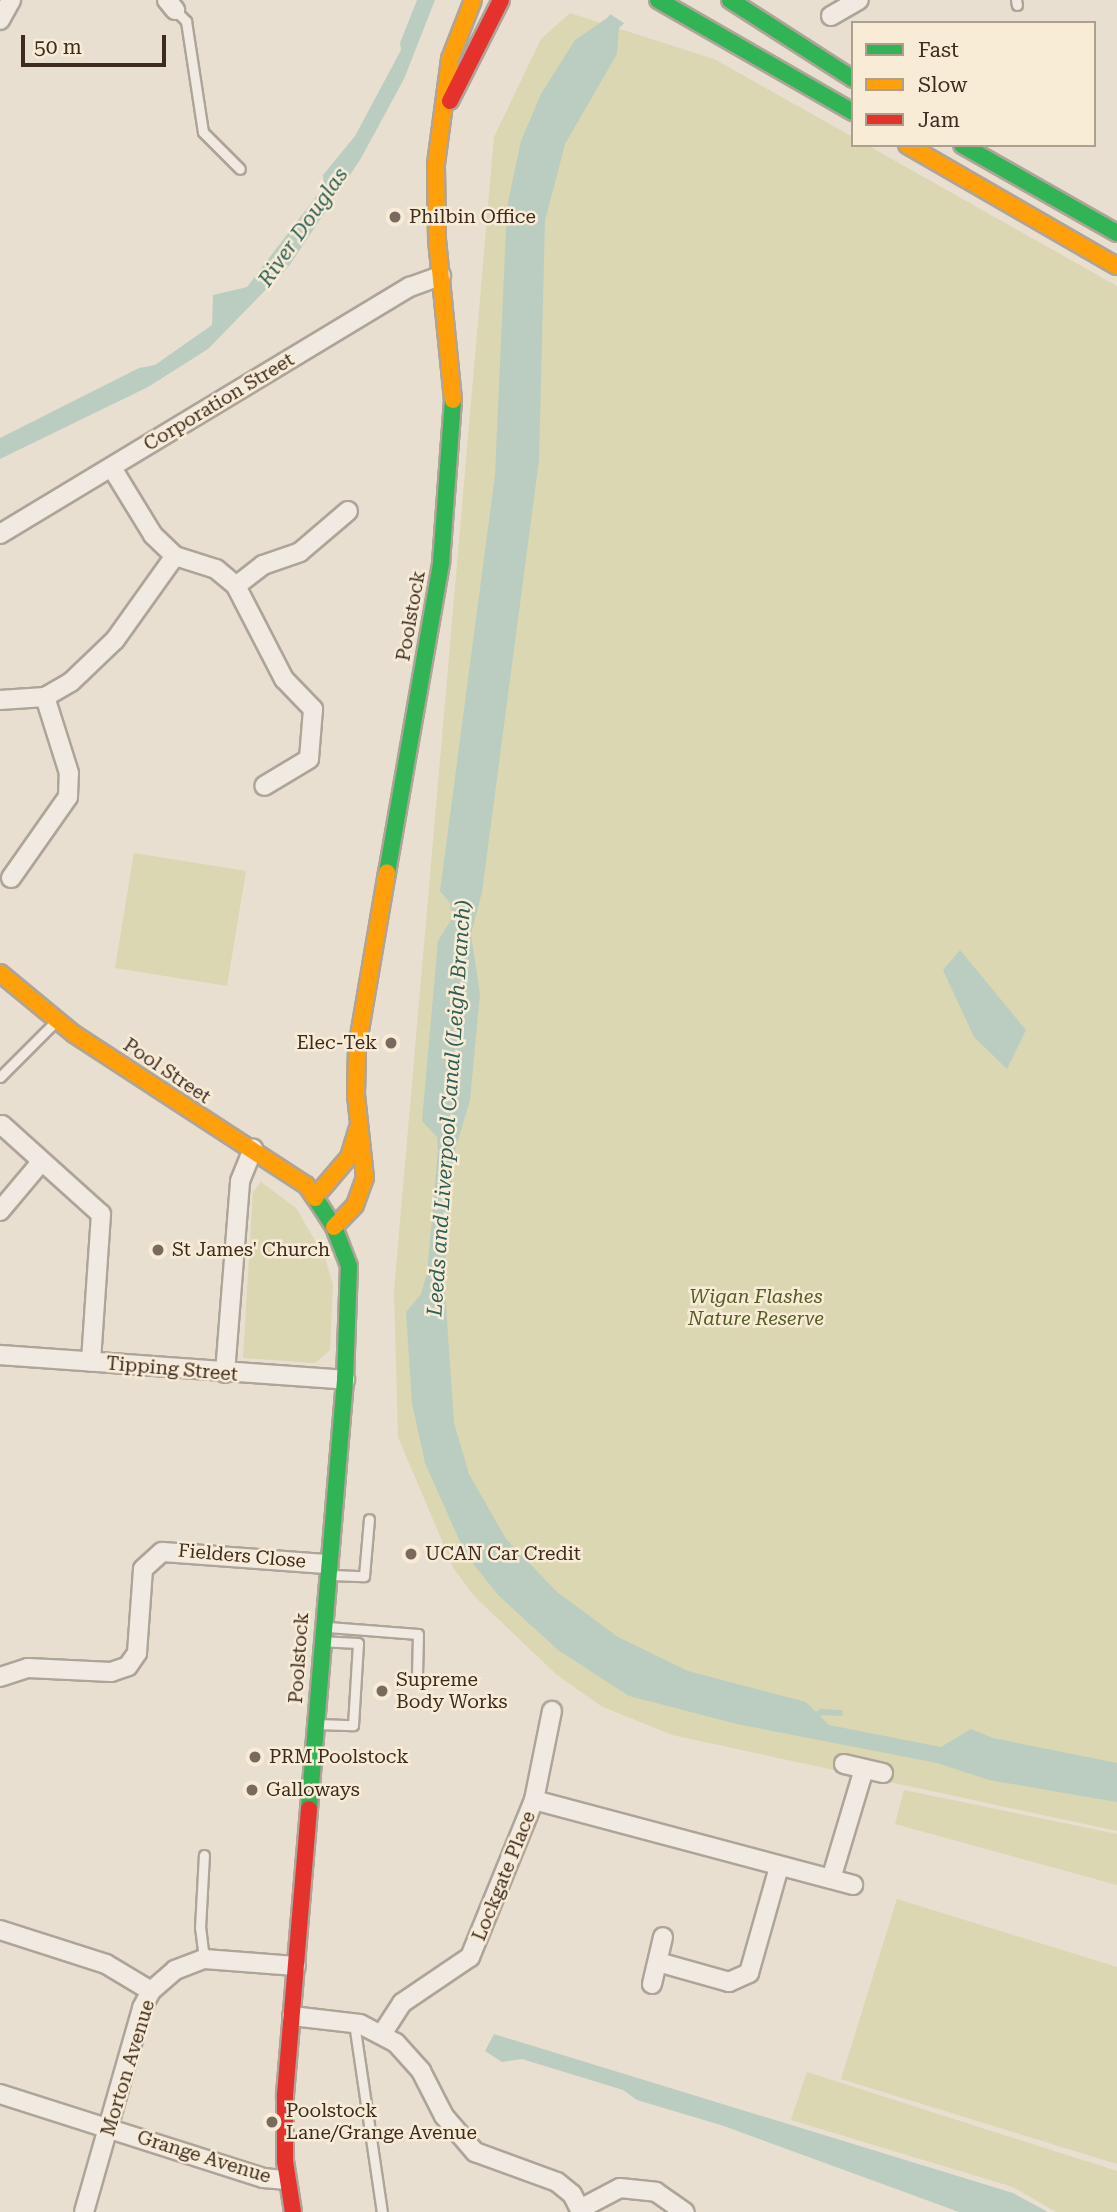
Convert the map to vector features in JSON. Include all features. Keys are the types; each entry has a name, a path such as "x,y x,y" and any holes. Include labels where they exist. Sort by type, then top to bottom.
{"main road":[{"path":"457,37 458,0"},
{"name":"Poolstock","path":"334,1227 355,1205 365,1178 358,1127 357,1048 441,563 454,386 441,276 436,164 446,108 450,59 473,0"},
{"path":"730,0 851,78"},
{"name":"Poolstock","path":"446,108 501,1"},
{"path":"661,2 851,111"},
{"path":"910,147 1117,266"},
{"path":"966,147 1117,233"},
{"name":"Pool Street","path":"0,973 57,1020 197,1116 294,1175 315,1197"},
{"name":"Poolstock","path":"293,2212 287,2180 285,2095 327,1569 345,1380 350,1279 334,1227 315,1197 349,1157 358,1127"}],"street":[{"path":"0,20 11,0"},
{"path":"831,16 859,0"},
{"name":"Corporation Street","path":"0,534 410,287 441,276"},
{"path":"112,468 153,535 175,556 216,569 236,586 284,678 313,709 309,759 264,786"},
{"path":"236,586 263,565 300,552 348,511"},
{"path":"0,700 45,696 71,681 115,640 175,556"},
{"path":"10,878 68,797 69,773 45,696"},
{"path":"2,1125 101,1214 91,1362"},
{"path":"225,1374 240,1181 253,1148"},
{"path":"0,1211 42,1161"},
{"name":"Tipping Street","path":"0,1356 225,1374 345,1380"},
{"name":"Fielders Close","path":"0,1677 28,1668 111,1672 128,1666 137,1653 143,1569 162,1552 327,1569"},
{"name":"Lockgate Place","path":"382,2034 402,2003 470,1957 534,1800 552,1711"},
{"path":"845,1764 883,1773"},
{"path":"831,1879 864,1769"},
{"name":"Lockgate Place","path":"534,1800 853,1885"},
{"path":"658,1962 729,1982 743,1978 754,1967 779,1867"},
{"path":"0,1930 106,1964 151,1992"},
{"path":"652,1984 663,1937"},
{"name":"Morton Avenue","path":"84,2212 142,2008 151,1992 175,1970 204,1959 296,1966"},
{"path":"292,2017 354,2023 382,2034 410,2056 444,2116 475,2152 557,2182 581,2211 620,2188 656,2192 685,2212"},
{"name":"Grange Avenue","path":"0,2094 263,2178 287,2180"}],"lane":[{"path":"171,5 186,21 203,132 240,169"},
{"path":"0,1076 57,1020"},
{"path":"327,1569 364,1576 369,1519"},
{"path":"322,1634 418,1634 417,1676"},
{"path":"316,1723 353,1726 358,1643 322,1634"},
{"path":"204,1855 200,1928 204,1959"},
{"path":"354,2023 382,2212"}],"green space":[{"name":"Wigan Flashes Nature Reserve","path":"570,13 714,59 851,136 851,147 871,147 1117,286 1117,1831 672,1735 601,1706 557,1675 475,1597 454,1569 398,1437 394,1291 494,137 541,39"},
{"path":"134,853 246,871 227,986 115,968"},
{"path":"261,1182 296,1208 325,1258 333,1285 330,1350 315,1363 243,1358 253,1192"},
{"path":"904,1790 1117,1834 1117,1885 895,1824"},
{"path":"897,1899 1117,1967 1117,2164 841,2079"},
{"path":"807,2072 1117,2171 1117,2212 1056,2212 1013,2187 791,2120"}],"water":[{"name":"River Douglas","path":"417,0 435,0 404,79 360,160 289,266 208,349 148,387 0,459 0,438 139,368 155,365 212,325 213,295 247,287 324,186 323,175 355,136 401,50 400,43"},
{"name":"Leeds and Liverpool Canal (Leigh Branch)","path":"623,0 649,0 619,28 617,54 565,144 545,221 539,460 482,892 471,934 480,994 470,1100 455,1150 444,1276 454,1423 469,1474 506,1539 557,1592 618,1637 688,1671 806,1702 829,1725 941,1747 971,1729 993,1738 1117,1763 1117,1802 989,1780 937,1763 737,1724 629,1696 558,1650 499,1596 466,1555 425,1463 412,1403 406,1312 421,1294 427,1273 438,1151 437,1137 422,1121 438,941 452,918 450,903 440,891 495,475 507,207 521,141 541,94 575,40 607,18"},
{"path":"960,950 1026,1030 1007,1069 974,1037 943,970"},
{"path":"494,2034 1013,2193 1048,2212 959,2212 724,2126 637,2100 623,2090 522,2059 502,2062 485,2051"}],"pier":[{"path":"618,0 653,0 627,25 607,12"}],"waterway":[{"path":"811,1718 822,1712 840,1713"}],"traffic: fast":[{"path":"658,0 851,111"},
{"path":"730,0 851,78"},
{"path":"966,147 1117,233"},
{"path":"387,873 441,563 453,400"},
{"path":"309,1809 345,1380 349,1266 334,1227 315,1198"}],"traffic: slow":[{"path":"453,400 437,239 436,164 450,59 473,0"},
{"path":"910,147 1117,266"},
{"path":"334,1227 355,1205 365,1178 356,1095 357,1048 387,873"},
{"path":"0,973 74,1034 306,1185 315,1198"},
{"path":"315,1197 349,1157 358,1128"}],"traffic: jam":[{"path":"450,101 501,0"},
{"path":"293,2212 285,2161 285,2095 309,1809"}],"place":[{"name":"Philbin Office","path":"395,217"},
{"name":"Elec-Tek","path":"391,1043"},
{"name":"St James' Church","path":"158,1250"},
{"name":"UCAN Car Credit","path":"411,1554"},
{"name":"Supreme Body Works","path":"382,1691"},
{"name":"PRM Poolstock","path":"255,1757"},
{"name":"Galloways","path":"252,1790"},
{"name":"Poolstock Lane/Grange Avenue","path":"272,2122"}]}
